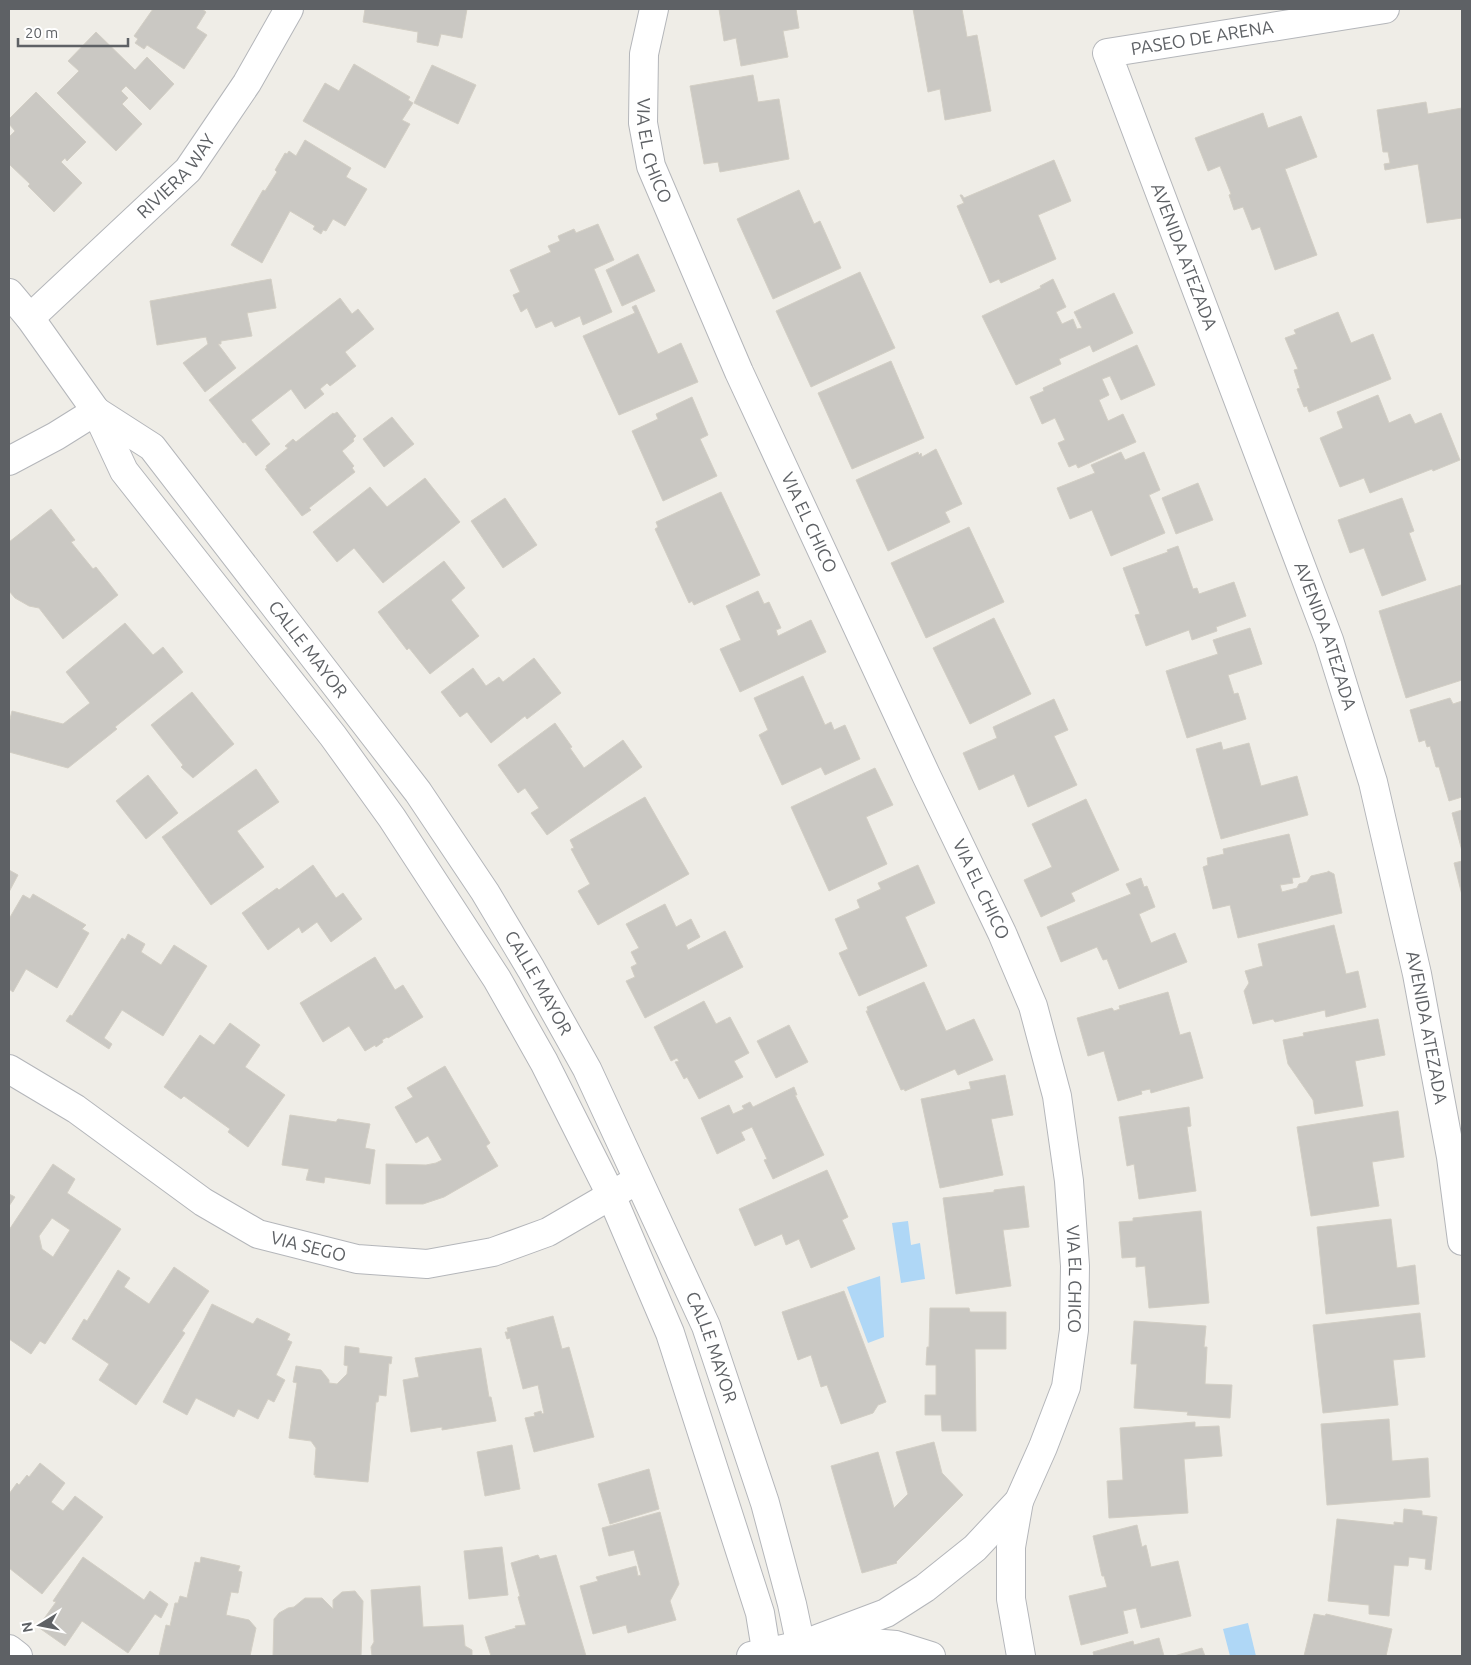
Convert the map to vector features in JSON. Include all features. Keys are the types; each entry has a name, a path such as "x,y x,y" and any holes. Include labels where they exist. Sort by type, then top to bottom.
{"street":[{"name":"RIVIERA WAY","path":"30,318 188,170 247,83 289,9"},
{"name":"VIA EL CHICO","path":"654,9 644,54 643,123 651,166 739,372 927,777 1002,933 1033,1006 1057,1096 1069,1180 1076,1266 1074,1330 1066,1387 1043,1447 1019,1501 975,1548 925,1588 886,1613 802,1650 761,1655"},
{"name":"PASEO DE ARENA","path":"1107,53 1385,9"},
{"name":"AVENIDA ATEZADA","path":"1107,53 1329,640 1373,782 1417,974 1452,1157 1462,1241"},
{"name":"CALLE MAYOR","path":"9,292 30,318 96,411 124,471 333,736 392,818 446,898 497,979 544,1062 611,1195 670,1332 760,1613 761,1655"},
{"name":"CALLE MAYOR","path":"96,411 152,447 418,792 486,892 531,969 586,1069 706,1326 765,1503 792,1604 802,1650"},
{"path":"9,461 56,436 96,411"},
{"name":"VIA SEGO","path":"9,1069 76,1109 202,1202 258,1234 357,1258 427,1264 493,1252 548,1232 639,1179"},
{"path":"1019,1501 1011,1547 1011,1599 1021,1656"},
{"path":"802,1650 871,1643 896,1645 931,1656"},
{"path":"9,1649 18,1656"}],"water":[{"path":"908,1221 911,1245 920,1243 925,1279 901,1283 892,1223"},
{"path":"880,1276 884,1337 868,1343 847,1287"},
{"path":"1248,1623 1256,1656 1230,1656 1223,1629"}],"building":[{"path":"153,9 202,9 206,12 196,28 207,35 184,69 147,45 144,49 135,43 138,39 134,36"},
{"path":"365,9 467,9 462,38 441,34 438,46 417,42 418,32 363,22"},
{"path":"719,9 796,9 799,28 783,31 788,57 741,66 736,38 724,41"},
{"path":"913,9 962,9 967,37 977,35 991,111 945,120 940,89 928,92"},
{"path":"96,32 135,70 147,57 174,84 150,110 126,86 121,91 128,98 122,104 142,124 116,151 57,93 79,71 68,61"},
{"path":"354,64 410,97 408,100 413,103 402,120 410,124 385,168 303,121 325,83 339,91"},
{"path":"432,65 476,85 458,124 414,103"},
{"path":"753,75 758,102 779,99 789,159 720,172 718,162 704,164 690,86"},
{"path":"36,92 86,142 67,161 65,158 61,162 82,183 54,212 28,186 30,184 9,164 9,137 15,131 9,124 9,119"},
{"path":"1426,102 1428,114 1462,108 1462,218 1427,223 1418,164 1385,170 1384,164 1390,163 1388,152 1383,152 1377,110"},
{"path":"1263,113 1268,128 1301,116 1317,157 1285,169 1317,255 1275,270 1260,227 1252,230 1243,207 1234,210 1229,195 1231,194 1220,166 1208,171 1195,138"},
{"path":"305,140 351,168 346,177 367,189 345,226 333,219 326,231 323,230 321,234 313,229 315,226 290,211 262,263 231,245 263,190 265,191 277,172 275,170 285,153 287,154 289,151 296,156"},
{"path":"1054,160 1071,201 1038,215 1056,259 1001,283 999,279 990,283 957,206 964,203 960,195 964,198"},
{"path":"799,190 814,224 820,221 841,268 773,299 737,219"},
{"path":"598,224 614,260 594,269 612,312 583,325 580,316 555,327 552,321 536,328 527,308 521,312 513,295 520,292 510,270 551,252 548,246 560,241 558,236 574,229 576,233"},
{"path":"638,254 655,291 622,306 606,270"},
{"path":"860,272 895,348 811,387 776,311"},
{"path":"271,279 276,308 247,313 252,336 221,341 221,344 218,344 236,368 205,392 183,363 208,344 206,337 157,345 150,301"},
{"path":"1053,279 1066,307 1056,312 1062,324 1073,319 1077,329 1082,328 1074,312 1114,293 1133,333 1093,352 1090,345 1059,359 1061,364 1016,385 982,316 1041,288 1040,286"},
{"path":"340,298 352,314 358,309 374,329 345,352 356,366 330,386 327,383 320,389 324,394 305,409 291,389 251,420 270,444 256,456 245,442 243,443 209,400"},
{"path":"636,305 658,354 681,343 698,382 619,415 583,336 635,313 632,307"},
{"path":"1338,312 1351,343 1373,334 1391,379 1309,412 1307,406 1304,407 1297,389 1300,388 1294,370 1298,369 1285,338 1296,334 1294,330"},
{"path":"1137,345 1155,385 1121,400 1110,376 1102,379 1109,395 1099,400 1108,421 1123,414 1136,442 1078,468 1076,464 1069,467 1058,443 1065,440 1055,418 1042,424 1030,397 1044,391 1043,388"},
{"path":"891,361 924,438 852,469 818,393"},
{"path":"1378,395 1389,423 1410,414 1415,424 1441,413 1460,460 1370,493 1364,478 1340,487 1320,438 1343,428 1337,412"},
{"path":"692,397 708,435 700,439 717,476 663,501 632,431 658,419 656,414"},
{"path":"337,412 356,436 353,439 354,441 342,451 354,466 352,468 355,472 309,508 311,510 302,516 265,469 267,468 266,466 288,448 285,446 293,439 296,442 333,413"},
{"path":"392,417 414,444 384,467 363,439"},
{"path":"936,449 962,504 945,512 950,522 888,551 856,480 918,452 919,455 921,453 922,457"},
{"path":"1121,452 1125,460 1144,452 1160,490 1149,495 1165,533 1111,556 1092,510 1070,519 1057,488 1095,473 1091,465"},
{"path":"425,478 460,522 383,583 354,548 337,562 313,532 370,487 387,507"},
{"path":"1198,483 1213,520 1176,534 1162,498"},
{"path":"721,492 760,575 694,605 692,601 689,603 655,529 658,527 656,522"},
{"path":"505,498 537,545 503,568 471,521"},
{"path":"1402,498 1414,531 1409,533 1426,580 1382,596 1364,548 1350,553 1338,520"},
{"path":"51,509 75,540 71,542 93,569 96,567 118,595 63,639 39,608 29,606 15,598 9,591 9,542"},
{"path":"969,527 1004,602 926,638 891,563"},
{"path":"1178,546 1193,589 1197,588 1199,594 1234,582 1246,616 1216,627 1217,631 1192,640 1189,630 1146,646 1135,615 1140,614 1123,568 1168,552 1167,550"},
{"path":"444,561 465,588 451,600 479,636 430,674 409,648 407,650 378,612"},
{"path":"1461,585 1462,680 1406,698 1379,611"},
{"path":"758,591 764,604 769,602 781,628 776,630 778,636 811,620 826,652 740,692 720,649 741,640 726,606"},
{"path":"994,618 1031,694 970,724 933,648"},
{"path":"125,623 153,655 163,647 183,672 68,768 9,752 9,723 12,711 63,724 90,703 66,672"},
{"path":"1250,628 1262,664 1228,675 1234,694 1238,693 1246,719 1187,738 1166,671 1218,654 1213,640"},
{"path":"534,658 561,693 527,719 525,716 491,743 467,712 460,717 441,692 473,668 486,686 499,677 503,682"},
{"path":"803,676 825,725 831,722 834,730 845,725 860,759 825,775 821,767 782,785 759,735 768,730 754,698"},
{"path":"192,692 234,744 193,778 181,767 183,765 151,725"},
{"path":"1450,698 1453,704 1462,701 1462,797 1449,801 1439,767 1436,767 1430,746 1427,747 1425,740 1419,742 1410,710"},
{"path":"1054,699 1068,730 1054,736 1077,785 1028,807 1014,774 979,790 963,753 997,738 993,727"},
{"path":"555,723 584,768 623,740 642,767 547,835 531,813 539,808 525,788 518,793 498,765"},
{"path":"1221,742 1223,750 1249,743 1261,786 1297,776 1308,815 1221,839 1196,749"},
{"path":"875,768 893,805 866,817 887,864 829,891 791,807"},
{"path":"256,769 279,802 237,831 264,867 211,905 162,837"},
{"path":"148,775 178,813 146,839 116,801"},
{"path":"645,797 689,874 598,925 578,891 590,884 571,849 574,848 570,840"},
{"path":"1086,799 1119,870 1071,893 1075,901 1041,917 1024,880 1052,867 1032,824"},
{"path":"1462,810 1462,851 1452,813"},
{"path":"1289,834 1300,877 1292,878 1293,883 1280,885 1282,892 1297,888 1299,884 1307,882 1311,876 1328,871 1334,874 1342,913 1238,938 1230,905 1213,909 1203,867 1208,865 1207,858 1224,854 1223,849"},
{"path":"1462,861 1462,895 1454,863"},
{"path":"313,865 336,898 343,893 362,919 331,942 317,922 302,933 299,927 268,950 242,913 277,888 279,890"},
{"path":"918,865 935,903 905,917 927,966 859,996 839,953 848,949 835,919 860,908 857,900 881,889 878,883"},
{"path":"9,870 18,875 9,892"},
{"path":"1141,878 1144,887 1147,886 1155,907 1139,914 1151,943 1175,933 1187,962 1119,989 1107,959 1103,960 1097,947 1061,962 1047,927 1131,894 1126,884"},
{"path":"33,894 86,925 82,929 89,933 57,988 26,969 13,992 9,989 9,919 23,895 30,899"},
{"path":"665,904 676,927 691,919 700,937 686,945 688,950 725,931 743,967 645,1018 626,981 635,977 631,967 637,964 631,952 639,948 626,924"},
{"path":"1334,925 1346,974 1358,971 1366,1007 1326,1017 1325,1010 1275,1022 1273,1019 1253,1024 1244,991 1249,983 1245,971 1263,966 1258,944"},
{"path":"128,934 145,944 141,952 161,965 174,945 207,966 163,1036 122,1010 104,1038 112,1044 109,1049 66,1021 70,1015 72,1016 122,938 125,940"},
{"path":"375,957 395,990 403,985 423,1017 382,1040 383,1042 376,1047 375,1045 365,1051 349,1026 323,1042 300,1003"},
{"path":"924,982 946,1031 974,1019 993,1060 958,1075 955,1069 905,1091 904,1089 901,1090 866,1011 868,1011 867,1007"},
{"path":"1168,992 1180,1035 1190,1032 1203,1078 1151,1093 1150,1089 1141,1091 1142,1094 1118,1101 1104,1051 1088,1056 1077,1018 1112,1008 1114,1011 1120,1009 1119,1006"},
{"path":"704,1001 716,1024 730,1017 749,1053 734,1061 743,1077 699,1099 687,1077 684,1079 675,1062 679,1061 677,1058 671,1061 654,1027"},
{"path":"1378,1019 1385,1055 1355,1061 1363,1106 1315,1114 1313,1100 1288,1064 1283,1040 1304,1036 1303,1033"},
{"path":"230,1023 260,1045 245,1067 285,1095 248,1147 228,1132 230,1129 184,1096 181,1099 164,1087 200,1035 214,1045"},
{"path":"789,1025 808,1062 776,1078 757,1041"},
{"path":"445,1066 490,1143 486,1146 498,1166 444,1197 423,1204 386,1204 386,1164 426,1165 442,1160 428,1136 416,1143 395,1107 413,1097 407,1088"},
{"path":"1005,1075 1013,1115 991,1119 1003,1175 940,1188 921,1099 971,1089 969,1082"},
{"path":"794,1087 797,1095 795,1095 824,1155 773,1179 764,1160 767,1159 752,1127 741,1132 745,1140 717,1154 701,1118 729,1105 733,1114 744,1109 742,1106 750,1102 753,1107"},
{"path":"1189,1107 1191,1126 1187,1127 1196,1191 1139,1199 1134,1164 1127,1166 1119,1117"},
{"path":"1398,1111 1404,1157 1372,1162 1379,1206 1311,1216 1297,1127"},
{"path":"290,1115 336,1122 338,1119 370,1124 365,1148 375,1150 370,1184 325,1177 324,1183 306,1180 309,1169 282,1165"},
{"path":"53,1164 75,1179 67,1193 121,1229 45,1344 40,1341 31,1354 9,1339 9,1230","holes":["52,1218 70,1230 53,1257 42,1249 39,1236"]},
{"path":"827,1170 848,1217 842,1220 855,1249 811,1268 799,1239 786,1245 782,1234 755,1246 739,1209"},
{"path":"1024,1186 1029,1227 1003,1230 1011,1286 956,1294 943,1198 994,1192 994,1190"},
{"path":"9,1194 15,1197 9,1206"},
{"path":"1201,1211 1209,1303 1149,1308 1145,1266 1136,1267 1136,1257 1122,1258 1119,1222 1133,1221 1133,1218"},
{"path":"1391,1219 1397,1268 1415,1265 1419,1304 1326,1314 1317,1227"},
{"path":"174,1267 209,1291 182,1331 185,1333 136,1405 99,1380 109,1364 72,1339 84,1319 87,1321 118,1270 130,1278 124,1287 149,1304"},
{"path":"844,1291 886,1402 878,1405 873,1413 841,1424 827,1385 821,1387 811,1355 798,1360 782,1312"},
{"path":"212,1304 253,1324 257,1318 290,1334 287,1340 292,1342 276,1375 285,1380 274,1402 268,1399 258,1419 238,1409 234,1417 196,1398 187,1415 163,1402"},
{"path":"930,1308 969,1308 970,1312 1006,1312 1006,1349 975,1349 976,1431 942,1431 941,1415 925,1415 925,1395 936,1395 936,1365 926,1365 927,1347 929,1347"},
{"path":"1420,1313 1425,1357 1393,1360 1398,1405 1323,1413 1313,1325"},
{"path":"553,1316 562,1349 569,1347 594,1437 534,1452 525,1418 535,1416 534,1413 541,1411 542,1414 544,1413 538,1385 523,1389 510,1338 507,1339 505,1332 508,1332 507,1328"},
{"path":"1134,1321 1206,1326 1204,1347 1207,1347 1205,1384 1232,1385 1230,1418 1187,1415 1188,1412 1134,1408 1137,1364 1131,1364"},
{"path":"345,1346 359,1348 359,1353 392,1357 391,1364 389,1363 386,1396 379,1395 378,1402 376,1402 368,1482 315,1477 316,1448 311,1441 289,1438 297,1383 293,1382 296,1366 321,1370 329,1380 329,1383 337,1384 347,1374 348,1366 344,1365"},
{"path":"481,1348 489,1397 491,1397 496,1421 442,1430 442,1427 411,1432 403,1380 419,1377 415,1358"},
{"path":"1389,1419 1392,1461 1428,1458 1430,1497 1327,1505 1321,1424"},
{"path":"1195,1422 1195,1427 1219,1426 1222,1456 1184,1459 1188,1513 1109,1518 1107,1481 1123,1480 1120,1428"},
{"path":"934,1442 942,1473 963,1495 897,1563 862,1573 831,1466 878,1452 894,1508 908,1494 896,1452"},
{"path":"512,1445 520,1489 485,1496 477,1452"},
{"path":"40,1463 65,1483 51,1502 63,1511 75,1496 103,1517 42,1594 9,1568 9,1494 17,1483 19,1485 27,1475 29,1477"},
{"path":"649,1469 659,1509 610,1524 598,1484"},
{"path":"1404,1509 1422,1511 1422,1515 1437,1517 1431,1570 1425,1569 1426,1559 1409,1557 1408,1566 1394,1565 1389,1616 1369,1614 1369,1605 1328,1601 1337,1519 1394,1525 1394,1522 1403,1523"},
{"path":"660,1512 679,1584 670,1601 676,1620 628,1633 626,1625 593,1634 580,1586 598,1581 596,1577 636,1566 638,1576 641,1575 634,1550 609,1556 602,1528"},
{"path":"1137,1525 1142,1547 1146,1545 1151,1567 1178,1561 1191,1616 1141,1628 1136,1608 1123,1611 1128,1633 1081,1645 1069,1596 1107,1587 1104,1576 1102,1576 1093,1536"},
{"path":"502,1547 508,1595 469,1599 464,1551"},
{"path":"538,1555 540,1559 556,1555 586,1656 491,1656 485,1637 516,1628 515,1626 526,1625 511,1563"},
{"path":"83,1557 144,1600 150,1591 168,1604 161,1618 155,1614 128,1653 82,1621 65,1646 38,1627 56,1602 53,1601"},
{"path":"201,1557 240,1566 238,1571 242,1572 238,1593 231,1592 226,1615 249,1620 256,1628 250,1656 159,1656 166,1625 170,1626 175,1603 178,1603 180,1596 187,1598 195,1562 200,1563"},
{"path":"420,1586 423,1627 463,1625 465,1646 472,1650 472,1656 372,1656 371,1647 374,1642 371,1590"},
{"path":"355,1591 363,1601 361,1656 273,1656 274,1619 279,1613 294,1607 305,1598 322,1598 333,1609 333,1600 342,1592"},
{"path":"1314,1614 1325,1616 1326,1614 1392,1629 1386,1656 1304,1656"},
{"path":"1159,1638 1164,1656 1094,1656 1093,1652 1133,1641 1134,1645"},
{"path":"1202,1648 1205,1656 1174,1656"}]}
